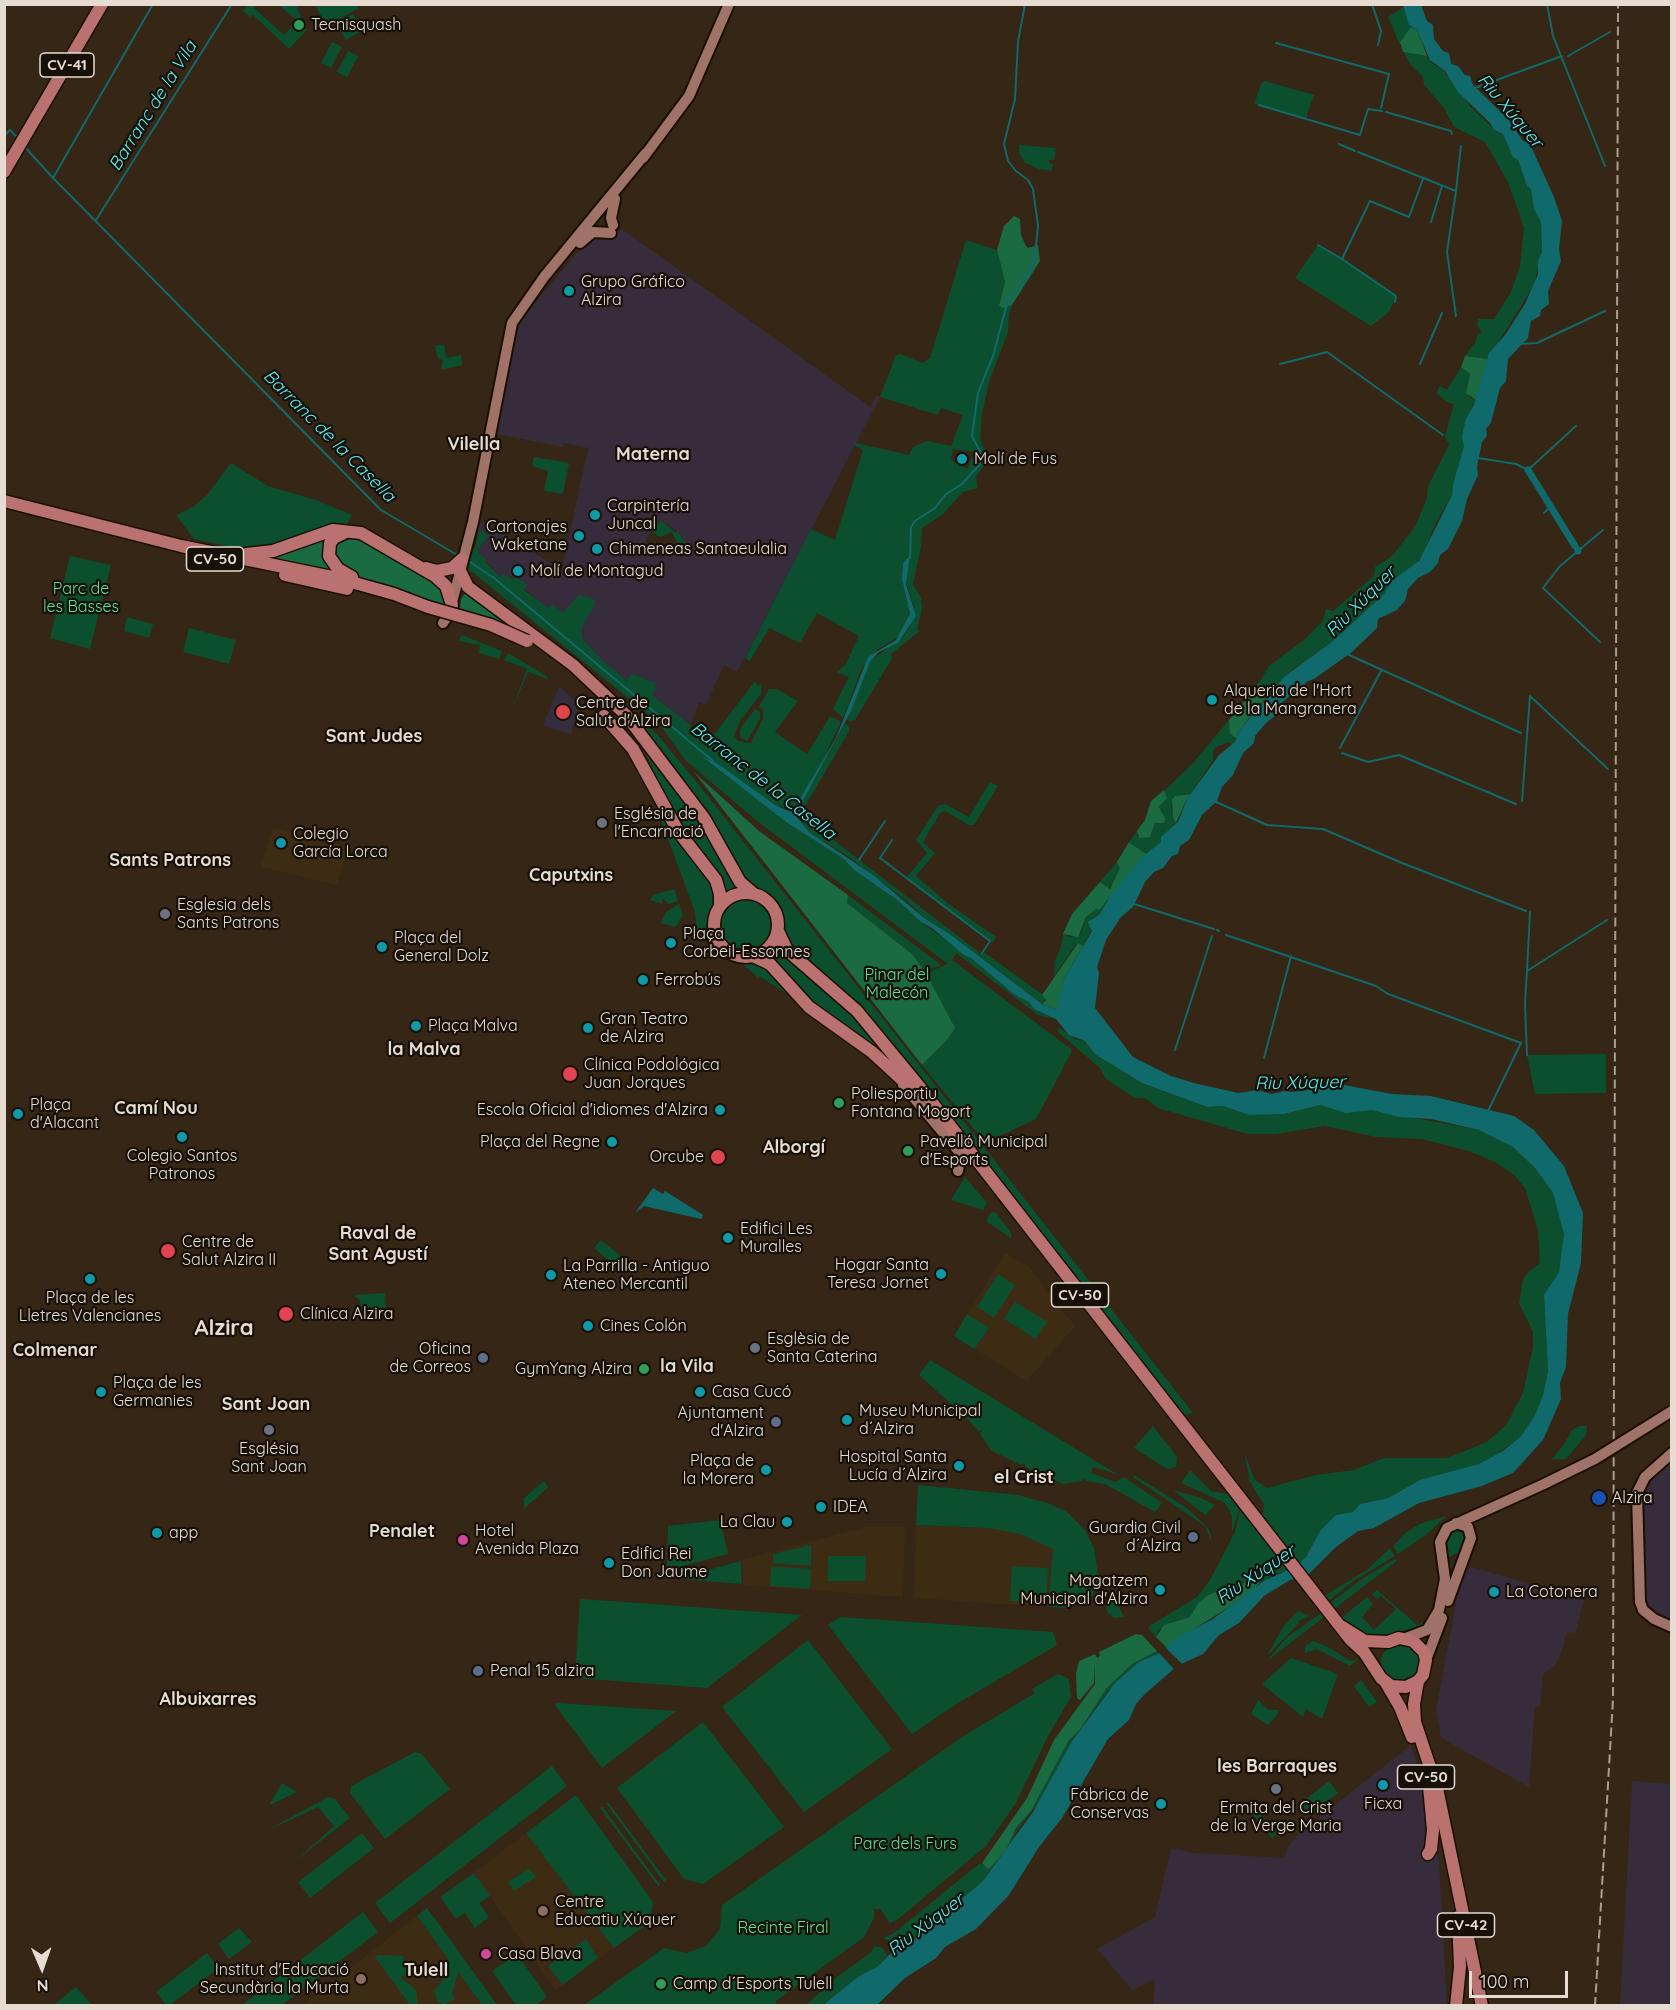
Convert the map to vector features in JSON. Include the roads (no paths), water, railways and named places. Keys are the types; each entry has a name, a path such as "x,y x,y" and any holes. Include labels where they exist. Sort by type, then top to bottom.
{"main road":[{"name":"CV-41","path":"4,172 102,4"},
{"path":"554,265 615,199 689,96 729,4"},
{"path":"456,591 452,605 448,625 456,591 460,565 467,545 508,335 514,318 554,265 646,153"},
{"path":"580,243 617,187"},
{"path":"612,229 611,218 615,199"},
{"path":"597,219 606,220 612,229"},
{"path":"531,296 593,232 612,229"},
{"name":"CV-50","path":"4,501 139,536 381,590 428,607"},
{"name":"CV-50","path":"4,506 153,545 428,607 491,625 527,641 575,672 626,715 658,754 709,825 737,878 773,907 778,931 787,950 857,1011 1382,1677 1406,1720 1429,1786 1452,1878"},
{"path":"139,536 251,554 273,551 333,530 350,531 371,537 418,564 444,583 452,605"},
{"path":"350,531 338,535 330,543 331,562 348,575 381,590"},
{"path":"418,564 437,570 460,565"},
{"path":"460,565 468,587 535,634 592,684"},
{"name":"CV-50","path":"575,672 606,701 632,735 646,761 664,806 680,833 716,880 720,890 720,906 714,925 720,944 732,954 753,956 770,964 809,1006 872,1052 937,1113"},
{"path":"604,716 633,749 664,806"},
{"path":"720,906 738,893 753,893"},
{"path":"753,956 769,947 778,931"},
{"path":"809,1006 824,1022 868,1054 907,1089 961,1154 958,1171"},
{"path":"1406,1638 1427,1630 1435,1620 1445,1590 1444,1559 1440,1542 1447,1528 1497,1507 1594,1459 1671,1411"},
{"path":"1671,1453 1645,1476 1637,1493 1640,1602 1643,1610 1654,1619 1671,1627"},
{"path":"1426,1660 1461,1560 1466,1555 1471,1532 1497,1507"},
{"path":"1456,1523 1463,1524 1471,1532"},
{"path":"1444,1559 1451,1563 1461,1560"},
{"name":"CV-50","path":"1341,1626 1365,1641 1388,1642 1406,1638"},
{"path":"1406,1638 1419,1646 1426,1660"},
{"path":"1388,1642 1378,1653 1382,1677 1398,1687 1413,1685 1419,1680"},
{"name":"CV-50","path":"1426,1660 1419,1680 1414,1714 1437,1788 1449,1849 1458,1921 1460,1967 1456,2006"},
{"path":"1428,1854 1431,1849 1433,1830 1429,1786"},
{"name":"CV-42","path":"1449,1849 1482,2006"}],"water":[{"path":"1403,5 1421,5 1427,21 1433,25 1434,39 1443,51 1449,53 1451,64 1458,66 1465,75 1470,76 1473,85 1509,120 1523,141 1529,142 1554,197 1562,221 1559,249 1561,261 1548,291 1549,304 1541,310 1540,316 1531,321 1528,338 1508,359 1506,381 1500,388 1491,423 1486,429 1487,436 1482,442 1477,467 1478,475 1467,499 1462,521 1448,549 1440,555 1438,563 1430,572 1418,578 1408,589 1405,601 1397,610 1378,619 1377,628 1352,652 1314,679 1306,682 1303,689 1292,694 1276,708 1276,715 1266,723 1255,736 1254,743 1243,753 1233,775 1222,787 1217,801 1202,815 1189,840 1180,846 1178,854 1172,856 1163,868 1154,872 1145,882 1133,907 1121,917 1106,940 1097,967 1099,973 1095,1008 1133,1057 1171,1076 1194,1083 1238,1093 1258,1090 1271,1094 1344,1085 1392,1094 1431,1096 1514,1116 1534,1130 1564,1166 1583,1213 1581,1263 1568,1314 1566,1367 1560,1383 1561,1399 1543,1440 1513,1473 1482,1486 1419,1503 1374,1528 1358,1531 1336,1547 1307,1576 1290,1580 1264,1596 1239,1623 1219,1635 1203,1654 1177,1666 1144,1695 1136,1704 1129,1720 1108,1739 1062,1818 1039,1847 1009,1895 976,1929 945,1947 936,1958 905,1978 878,2004 823,2005 859,1976 877,1967 894,1950 913,1940 983,1881 1033,1812 1072,1741 1115,1683 1139,1662 1158,1654 1175,1639 1213,1619 1265,1580 1293,1568 1306,1557 1320,1531 1336,1515 1353,1512 1360,1504 1388,1498 1420,1480 1479,1464 1503,1451 1521,1436 1535,1415 1543,1395 1548,1371 1544,1295 1559,1272 1564,1234 1553,1193 1535,1168 1513,1147 1479,1130 1431,1119 1399,1117 1372,1110 1346,1113 1320,1105 1284,1114 1249,1115 1223,1106 1207,1107 1142,1083 1095,1054 1085,1041 1069,1035 1056,1019 1034,1009 1029,1002 1015,995 971,958 921,922 896,899 854,870 844,859 786,822 703,757 717,763 775,805 786,810 795,807 836,738 868,657 896,640 910,614 902,579 903,563 910,556 906,584 916,616 898,643 879,652 870,662 851,711 804,799 797,818 809,832 873,875 924,918 951,935 1042,1004 1057,1010 1064,979 1092,931 1088,922 1100,914 1110,896 1143,856 1161,842 1161,837 1178,822 1187,799 1219,755 1235,742 1239,731 1284,677 1333,641 1384,594 1391,581 1419,561 1452,495 1464,446 1462,437 1466,418 1474,405 1489,353 1505,335 1525,304 1538,274 1538,261 1542,252 1541,222 1534,209 1531,189 1527,186 1518,160 1513,157 1503,134 1494,130 1490,123 1458,92 1445,71 1430,60 1417,30 1409,25"},
{"path":"653,1188 663,1194 665,1191 703,1215 701,1219 644,1206 635,1213"}],"waterway":[{"path":"53,178 153,4"},
{"name":"Barranc de la Vila","path":"96,220 232,4"},
{"path":"910,558 911,527 915,521 935,508 946,494 962,484 980,464 980,451 972,436 978,393 993,356 1008,300 1030,272 1035,256 1038,226 1033,189 1028,180 1008,161 1004,144 1015,99 1018,42 1025,4"},
{"path":"1372,4 1381,31 1378,45"},
{"path":"1547,4 1553,36 1605,166"},
{"path":"1568,56 1610,32"},
{"path":"1276,43 1389,74 1381,108"},
{"name":"Riu Xúquer","path":"1475,88 1562,56"},
{"path":"1259,105 1360,135 1368,109 1382,111"},
{"path":"1386,112 1451,131 1452,134"},
{"name":"Barranc de la Casella","path":"4,136 10,130 19,139"},
{"path":"1339,144 1355,151"},
{"name":"Barranc de la Casella","path":"24,146 381,510 459,556"},
{"path":"1358,152 1456,191 1461,146"},
{"path":"1318,245 1342,259 1370,201 1409,217 1423,179"},
{"path":"1431,222 1442,186"},
{"path":"1456,191 1447,252 1456,316"},
{"path":"1342,259 1396,296 1395,302"},
{"path":"1519,344 1537,343 1605,311"},
{"path":"1420,364 1442,313"},
{"path":"1280,364 1327,352 1443,435"},
{"path":"1478,458 1516,464 1528,470 1576,426"},
{"path":"1528,470 1575,546"},
{"path":"1544,513 1550,507 1574,547"},
{"path":"1600,642 1543,588 1560,566 1603,530"},
{"name":"Barranc de la Casella","path":"467,560 494,578 713,761"},
{"path":"1347,654 1521,733"},
{"path":"1340,748 1381,671"},
{"path":"1522,801 1530,696 1608,769"},
{"path":"1342,753 1368,762 1399,755 1516,804"},
{"path":"1214,801 1267,825 1323,829 1402,863 1526,911"},
{"path":"859,860 885,821"},
{"path":"892,840 880,858 990,941 982,953"},
{"path":"1131,903 1214,929"},
{"path":"1530,912 1527,971 1607,920"},
{"path":"1226,935 1376,986 1388,994 1521,1043 1488,1111"},
{"path":"1175,1050 1212,936"},
{"path":"1264,1058 1291,956"},
{"path":"1527,971 1525,1003 1527,1055"}],"railway":[{"path":"1595,2006 1613,1699 1618,4"}],"place":[{"name":"Tecnisquash","path":"299,25"},
{"name":"Grupo Gráfico Alzira","path":"569,291"},
{"name":"Molí de Fus","path":"962,459"},
{"name":"Carpintería Juncal","path":"595,515"},
{"name":"Cartonajes Waketane","path":"579,536"},
{"name":"Chimeneas Santaeulalia","path":"597,549"},
{"name":"Molí de Montagud","path":"518,571"},
{"name":"Alqueria de l'Hort de la Mangranera","path":"1212,700"},
{"name":"Centre de Salut d'Alzira","path":"563,712"},
{"name":"Església de l'Encarnació","path":"602,823"},
{"name":"Colegio García Lorca","path":"281,843"},
{"name":"Esglesia dels Sants Patrons","path":"165,914"},
{"name":"Plaça Corbeil-Essonnes","path":"671,943"},
{"name":"Plaça del General Dolz","path":"382,947"},
{"name":"Ferrobús","path":"643,980"},
{"name":"Plaça Malva","path":"416,1026"},
{"name":"Gran Teatro de Alzira","path":"588,1028"},
{"name":"Clínica Podológica Juan Jorques","path":"570,1074"},
{"name":"Poliesportiu Fontana Mogort","path":"839,1103"},
{"name":"Escola Oficial d'idiomes d'Alzira","path":"720,1110"},
{"name":"Plaça d'Alacant","path":"18,1114"},
{"name":"Colegio Santos Patronos","path":"182,1137"},
{"name":"Plaça del Regne","path":"612,1142"},
{"name":"Pavelló Municipal d'Esports","path":"908,1151"},
{"name":"Orcube","path":"718,1157"},
{"name":"Edifici Les Muralles","path":"728,1238"},
{"name":"Centre de Salut Alzira II","path":"168,1251"},
{"name":"Hogar Santa Teresa Jornet","path":"941,1274"},
{"name":"La Parrilla - Antiguo Ateneo Mercantil","path":"551,1275"},
{"name":"Plaça de les Lletres Valencianes","path":"90,1279"},
{"name":"Clínica Alzira","path":"286,1314"},
{"name":"Cines Colón","path":"588,1326"},
{"name":"Esglèsia de Santa Caterina","path":"755,1348"},
{"name":"Oficina de Correos","path":"483,1358"},
{"name":"GymYang Alzira","path":"644,1369"},
{"name":"Plaça de les Germanies","path":"101,1392"},
{"name":"Casa Cucó","path":"700,1392"},
{"name":"Museu Municipal d´Alzira","path":"847,1420"},
{"name":"Ajuntament d'Alzira","path":"776,1422"},
{"name":"Església Sant Joan","path":"269,1430"},
{"name":"Hospital Santa Lucía d´Alzira","path":"959,1466"},
{"name":"Plaça de la Morera","path":"766,1470"},
{"name":"Alzira","path":"1599,1498"},
{"name":"IDEA","path":"821,1507"},
{"name":"La Clau","path":"787,1522"},
{"name":"app","path":"157,1533"},
{"name":"Guardia Civil d´Alzira","path":"1193,1537"},
{"name":"Hotel Avenida Plaza","path":"463,1540"},
{"name":"Edifici Rei Don Jaume","path":"609,1563"},
{"name":"Magatzem Municipal d'Alzira","path":"1160,1590"},
{"name":"La Cotonera","path":"1494,1592"},
{"name":"Penal 15 alzira","path":"478,1671"},
{"name":"Ficxa","path":"1383,1785"},
{"name":"Ermita del Crist de la Verge Maria","path":"1276,1789"},
{"name":"Fábrica de Conservas","path":"1161,1804"},
{"name":"Centre Educatiu Xúquer","path":"543,1911"},
{"name":"Casa Blava","path":"486,1954"},
{"name":"Institut d'Educació Secundària la Murta","path":"361,1979"},
{"name":"Camp d´Esports Tulell","path":"661,1984"}],"district":[{"name":"Vilella","path":"474,445"},
{"name":"Materna","path":"653,455"},
{"name":"Sant Judes","path":"374,737"},
{"name":"Sants Patrons","path":"170,861"},
{"name":"Caputxins","path":"571,876"},
{"name":"la Malva","path":"424,1050"},
{"name":"Camí Nou","path":"156,1109"},
{"name":"Alborgí","path":"794,1148"},
{"name":"Raval de Sant Agustí","path":"378,1244"},
{"name":"Alzira","path":"224,1328"},
{"name":"Colmenar","path":"55,1351"},
{"name":"la Vila","path":"687,1367"},
{"name":"Sant Joan","path":"266,1405"},
{"name":"el Crist","path":"1024,1478"},
{"name":"Penalet","path":"402,1532"},
{"name":"Albuixarres","path":"208,1700"},
{"name":"les Barraques","path":"1277,1767"},
{"name":"Tulell","path":"426,1971"}],"park label":[{"name":"Parc de les Basses","path":"81,598"},
{"name":"Pinar del Malecón","path":"897,984"},
{"name":"Parc dels Furs","path":"905,1844"},
{"name":"Recinte Firal","path":"783,1928"}]}
